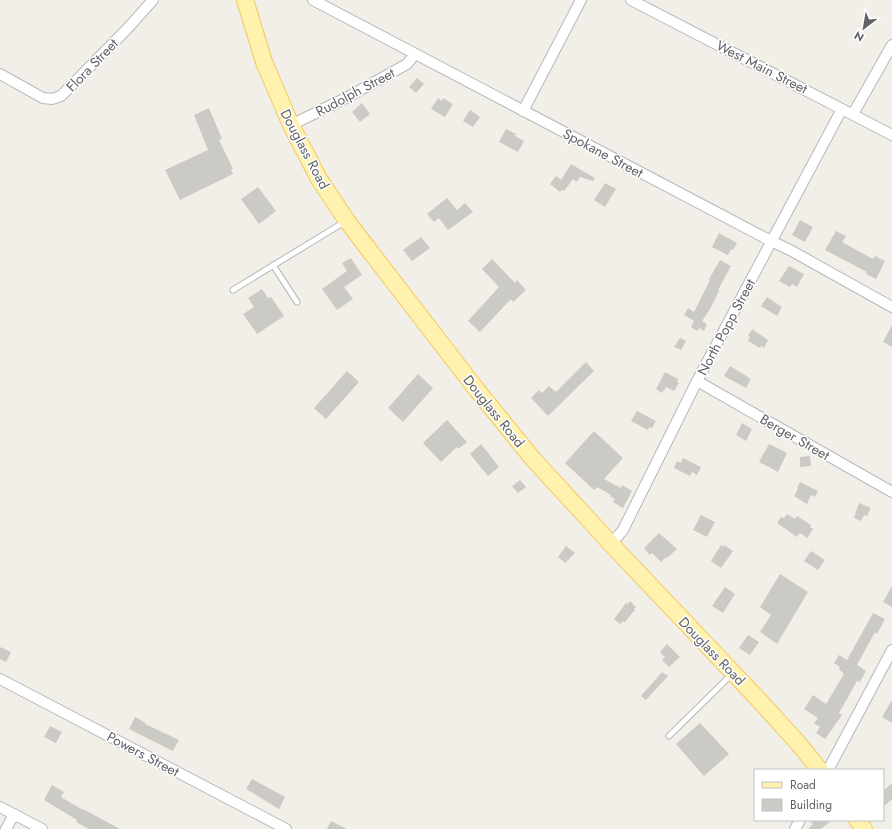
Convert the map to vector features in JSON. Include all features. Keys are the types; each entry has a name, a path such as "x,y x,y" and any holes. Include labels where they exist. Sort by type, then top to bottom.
{"main road":[{"name":"Douglass Road","path":"245,0 264,62 291,125 320,179 347,220 495,413 538,464 787,731 819,769"},
{"path":"858,821 864,829"}],"street":[{"name":"Flora Street","path":"0,74 43,98 52,99 61,96 153,0"},
{"name":"Spokane Street","path":"313,0 523,112 790,250 892,307"},
{"path":"523,112 581,0"},
{"name":"West Main Street","path":"631,0 892,135"},
{"path":"853,114 892,45"},
{"name":"Rudolph Street","path":"291,125 346,98 407,64 415,54"},
{"name":"North Popp Street","path":"611,544 623,530 698,381 842,109"},
{"name":"Berger Street","path":"698,381 892,492"},
{"path":"829,769 892,650"},
{"name":"Powers Street","path":"0,679 286,829"},
{"path":"0,807 42,829"},
{"path":"6,829 14,814"}],"lane":[{"path":"233,290 347,220"},
{"path":"274,266 297,302"},
{"path":"669,736 733,673"}],"building":[{"path":"417,78 424,84 416,93 409,87"},
{"path":"438,98 442,101 443,98 453,104 445,117 431,109"},
{"path":"362,103 370,114 360,122 352,112"},
{"path":"209,108 222,139 219,140 233,169 231,170 233,174 180,200 165,170 208,150 194,115"},
{"path":"470,110 480,117 473,127 463,121"},
{"path":"506,129 516,134 515,136 524,141 518,152 499,142"},
{"path":"571,164 595,178 593,181 580,177 577,182 573,179 564,191 562,190 560,192 550,184 556,176 561,180"},
{"path":"605,183 616,189 605,207 594,200"},
{"path":"258,187 276,211 259,224 241,199"},
{"path":"447,198 457,210 465,203 473,212 448,230 439,218 434,222 427,214"},
{"path":"800,220 813,227 805,242 792,235"},
{"path":"836,231 846,236 842,242 873,259 875,256 885,261 876,279 866,274 867,272 825,250"},
{"path":"719,233 737,243 728,255 712,247"},
{"path":"421,237 430,248 412,261 403,250"},
{"path":"351,258 362,275 344,287 353,299 337,310 322,289 347,271 342,263"},
{"path":"492,259 515,283 517,280 526,290 513,302 511,299 480,332 468,321 499,287 482,269"},
{"path":"720,260 731,266 710,309 702,321 707,324 704,331 699,328 697,331 691,327 694,321 684,315 688,308 694,312 710,280 709,279"},
{"path":"789,266 804,274 797,287 792,284 790,287 779,281"},
{"path":"262,289 268,298 271,297 284,316 257,334 243,314 254,307 248,298"},
{"path":"767,297 782,307 777,316 761,306"},
{"path":"892,325 892,347 883,342"},
{"path":"752,329 768,340 764,348 761,346 760,348 748,341 750,337 748,336"},
{"path":"680,338 686,341 681,350 674,347"},
{"path":"586,362 594,371 548,416 531,398 539,390 542,393 549,386 556,392"},
{"path":"730,366 751,379 746,388 724,376"},
{"path":"347,371 359,382 326,419 314,408"},
{"path":"665,372 678,379 677,382 679,383 674,391 666,387 662,393 656,389"},
{"path":"418,374 433,388 403,422 388,408"},
{"path":"637,411 656,421 652,428 649,427 648,430 631,421"},
{"path":"447,420 467,442 458,449 457,447 441,462 423,443"},
{"path":"742,423 752,429 746,441 736,435"},
{"path":"594,431 623,458 604,479 621,488 622,485 632,491 623,508 613,502 615,499 610,496 611,495 597,487 594,490 565,463"},
{"path":"481,444 499,467 488,476 470,454"},
{"path":"769,444 787,453 778,472 759,462"},
{"path":"810,456 811,466 800,467 800,457"},
{"path":"683,458 701,467 697,475 692,472 690,476 674,468 677,461 681,463"},
{"path":"520,480 526,487 518,493 512,486"},
{"path":"800,482 818,491 815,497 811,495 807,504 794,496"},
{"path":"859,503 871,508 867,516 864,515 861,521 854,518"},
{"path":"787,514 795,519 797,516 811,525 810,527 813,529 807,538 800,533 797,537 777,523 781,517 784,518"},
{"path":"701,515 715,522 707,537 693,530"},
{"path":"659,533 677,549 661,562 652,553 650,555 644,548"},
{"path":"721,545 723,547 724,545 733,551 721,568 711,561"},
{"path":"566,546 575,553 565,563 558,557"},
{"path":"811,551 825,560 818,570 804,561"},
{"path":"780,574 808,592 777,644 760,632 771,615 760,607"},
{"path":"892,586 892,607 883,602"},
{"path":"725,587 735,594 723,613 712,606"},
{"path":"630,601 636,607 634,609 635,610 624,623 623,621 620,624 614,619 626,603 628,604"},
{"path":"873,613 885,619 877,634 875,632 857,665 866,671 860,682 857,681 839,713 842,715 825,739 816,733 820,727 814,723 818,718 804,709 813,695 826,704 844,674 839,669 840,667 834,663 839,655 847,660"},
{"path":"748,635 759,642 750,655 739,648"},
{"path":"667,644 680,657 669,667 662,660 665,657 660,652"},
{"path":"0,647 11,652 6,662 0,659"},
{"path":"662,672 668,676 646,700 641,696"},
{"path":"892,700 892,723 882,717"},
{"path":"135,717 146,723 145,724 179,740 173,751 129,729"},
{"path":"700,723 729,754 704,776 676,744"},
{"path":"50,726 62,732 56,743 44,737"},
{"path":"252,779 285,797 279,809 246,789"},
{"path":"892,783 892,799 884,806 884,790"},
{"path":"52,785 64,792 61,797 120,829 89,829 76,822 77,820 44,800"},
{"path":"331,821 347,829 327,829"},
{"path":"810,821 831,821 821,829 808,829 813,824"}]}
